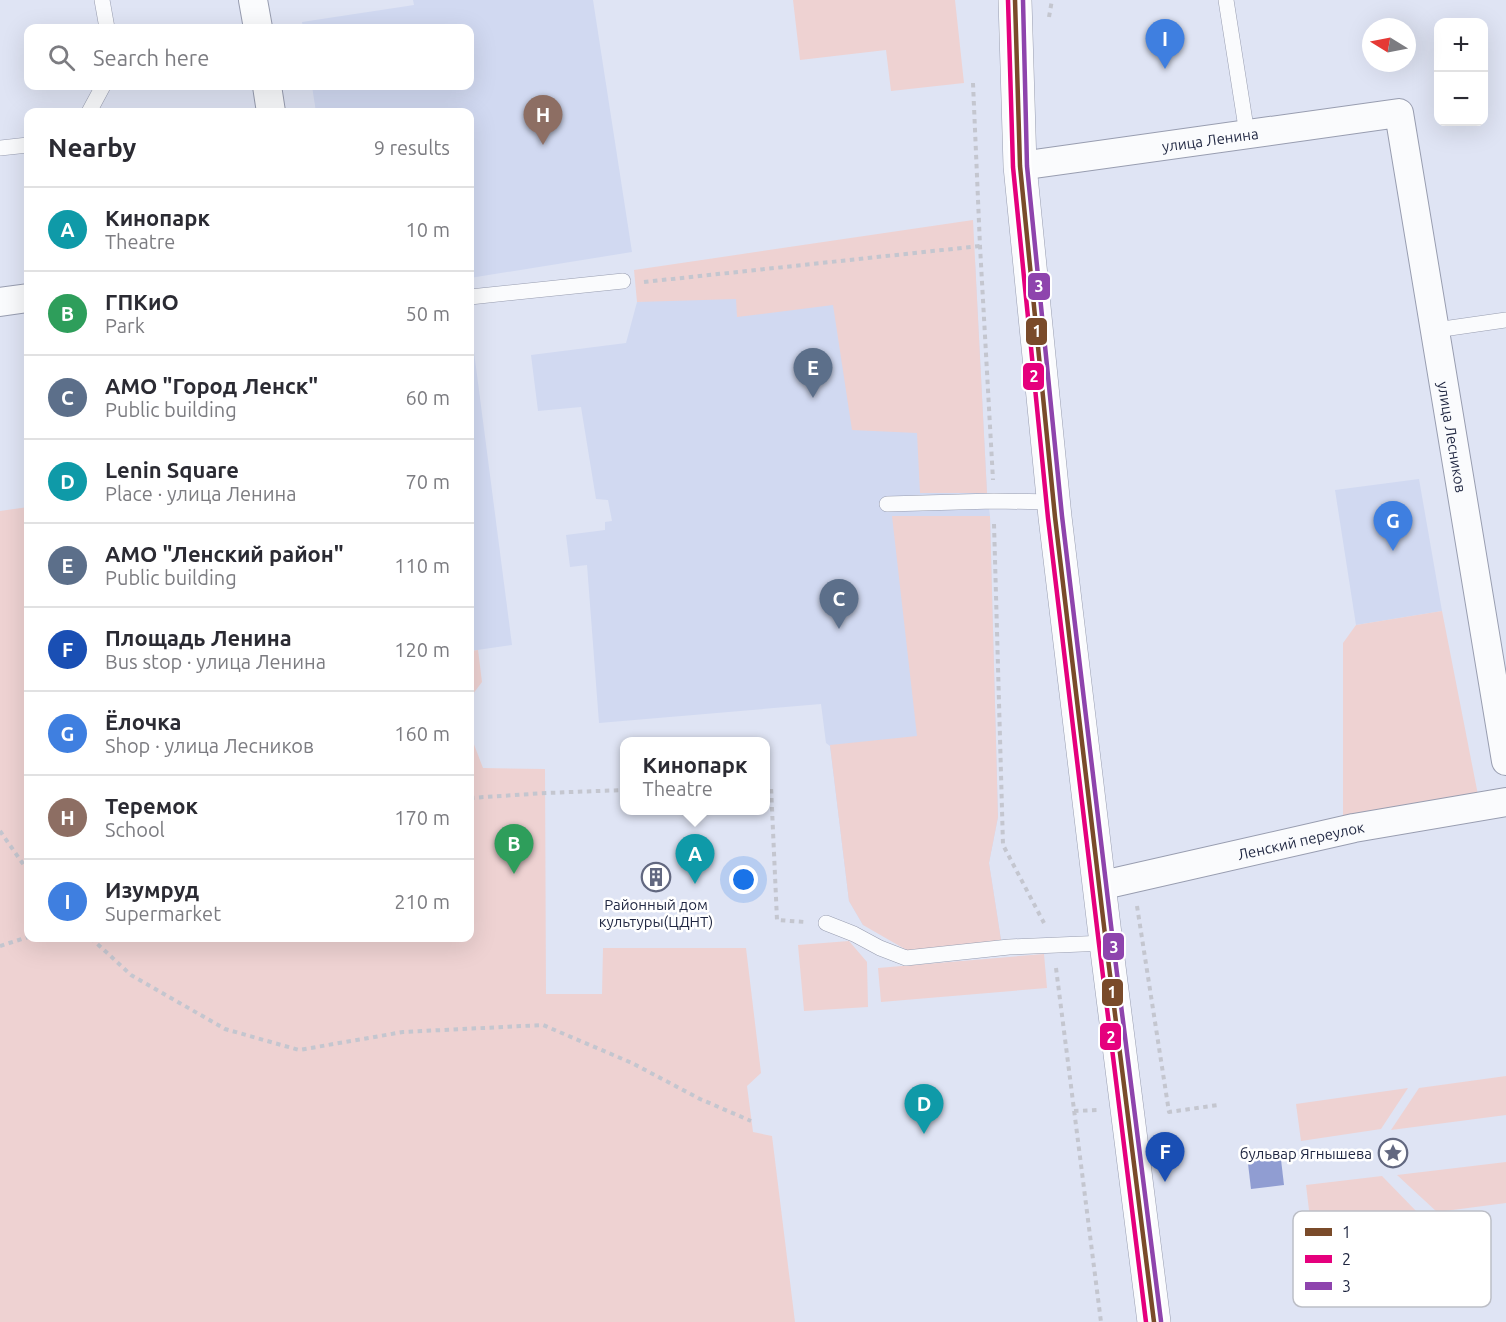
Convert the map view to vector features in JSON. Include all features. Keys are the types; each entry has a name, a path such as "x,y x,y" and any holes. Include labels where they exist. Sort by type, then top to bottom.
{"main road":[{"path":"1015,0 1020,166 1054,502 1099,886 1154,1322"}],"street":[{"path":"254,0 257,24"},
{"path":"268,90 270,108"},
{"name":"улица Ленина","path":"1020,166 1399,113"},
{"name":"улица Лесников","path":"1399,113 1506,761"},
{"path":"0,302 24,299"},
{"name":"Ленский переулок","path":"1099,886 1354,828 1506,802"}],"lane":[{"path":"102,0 106,24"},
{"path":"1226,0 1247,134"},
{"path":"91,108 101,90"},
{"path":"0,148 24,145"},
{"path":"474,297 623,281"},
{"path":"1436,330 1506,320"},
{"path":"887,504 1054,502"},
{"path":"826,923 906,958 1009,947 1106,943"}],"path":[{"path":"1047,25 1052,0"},
{"path":"973,83 994,501 1003,845 1052,939 1101,1322"},
{"path":"623,281 634,284 980,246"},
{"path":"770,786 777,920 826,923"},
{"path":"474,798 620,790"},
{"path":"0,831 24,865"},
{"path":"1133,878 1169,1112 1218,1105"},
{"path":"0,946 24,938"},
{"path":"95,942 131,975 225,1029 299,1050 403,1032 543,1025 632,1064 700,1099 751,1121"}],"shaded area":[{"path":"413,0 593,0 632,252 474,277 474,108 315,108 313,90 474,90 474,24 302,24 302,22 414,5"},
{"path":"793,0 955,0 964,83 891,91 886,50 800,60"},
{"path":"973,220 987,493 920,493 917,433 852,430 833,305 737,317 736,299 637,302 634,270"},
{"path":"975,262 990,516 998,817 989,863 1001,940 863,925 849,901 830,746 826,743 821,704 599,723 587,565 570,567 566,535 605,530 605,522 612,521 608,500 596,499 581,407 538,411 531,355 626,343 637,302"},
{"path":"474,352 512,645 474,650"},
{"path":"1419,479 1442,611 1356,625 1335,490"},
{"path":"24,508 24,942 474,942 474,744 483,768 545,769 546,994 602,994 603,948 746,948 761,1073 747,1086 753,1132 772,1136 795,1322 0,1322 0,511"},
{"path":"892,516 990,516 998,817 989,863 1001,940 910,952 863,925 849,901 830,745 917,736"},
{"path":"1442,611 1478,795 1343,822 1343,643 1356,625"},
{"path":"474,650 478,650 482,682 474,693"},
{"path":"849,941 867,962 868,1007 804,1011 798,945"},
{"path":"1044,954 1047,988 881,1002 878,968"},
{"path":"1506,1076 1506,1115 1391,1130 1419,1088"},
{"path":"1408,1088 1381,1129 1301,1141 1296,1104"},
{"path":"1506,1162 1506,1203 1436,1211 1397,1175"},
{"path":"1382,1176 1416,1211 1309,1211 1306,1185"}],"water":[{"path":"1280,1151 1284,1185 1251,1189 1247,1155"}],"transit line":[{"name":"2","path":"1008,0 1013,167 1048,518 1146,1322"},
{"name":"1","path":"1015,0 1020,166 1055,517 1154,1322"},
{"name":"3","path":"1023,0 1027,166 1062,516 1161,1321"}],"place":[{"name":"Изумруд","path":"1165,69"},
{"name":"Теремок","path":"543,145"},
{"name":"АМО \"Ленский район\"","path":"813,398"},
{"name":"Ёлочка","path":"1393,551"},
{"name":"АМО \"Город Ленск\"","path":"839,629"},
{"name":"ГПКиО","path":"514,874"},
{"name":"Районный дом культуры(ЦДНТ)","path":"656,877"},
{"name":"Кинопарк","path":"695,884"},
{"name":"Lenin Square","path":"924,1134"},
{"name":"бульвар Ягнышева","path":"1393,1153"},
{"name":"Площадь Ленина","path":"1165,1182"}]}
